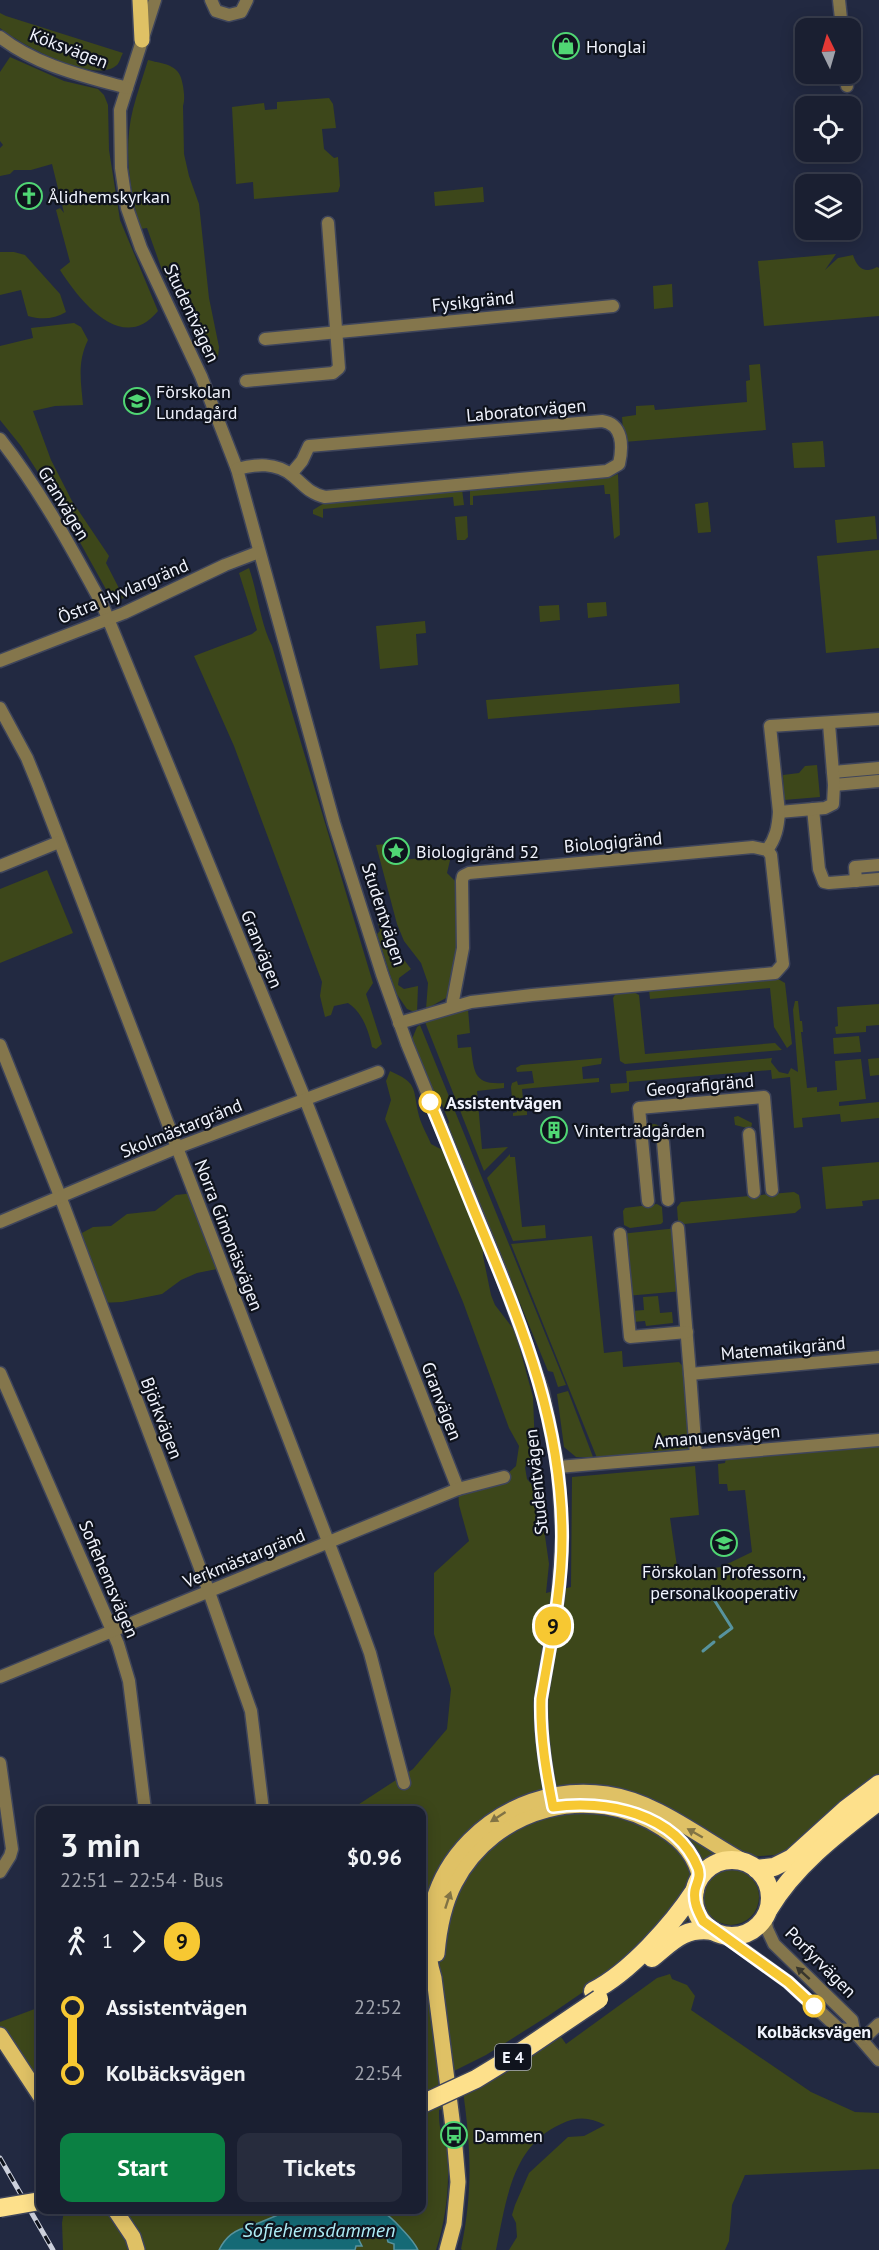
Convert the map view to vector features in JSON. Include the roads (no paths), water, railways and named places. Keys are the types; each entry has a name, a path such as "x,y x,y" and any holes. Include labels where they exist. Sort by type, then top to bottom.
{"highway":[{"name":"E 4","path":"426,2102 476,2079 504,2062 597,1993 657,1939 710,1868 723,1861 774,1867 792,1858 846,1809 879,1784"},
{"name":"E 4","path":"426,2092 488,2061 597,1993 629,1977 683,1934 695,1930 740,1935 752,1930 786,1885 814,1856 879,1801"},
{"path":"751,1865 765,1879 770,1892 767,1913"},
{"path":"698,1884 696,1907 703,1921 717,1932"},
{"path":"0,2198 36,2193"},
{"path":"0,2208 36,2202"}],"main road":[{"name":"Studentvägen","path":"140,0 142,40"},
{"path":"447,2250 454,2224 458,2182 434,1978 445,1910 451,1890 462,1869 482,1846 501,1830 552,1801 598,1792 629,1799 652,1808 751,1865"},
{"path":"552,1801 628,1811 651,1821 675,1837 686,1848 698,1869 698,1884"},
{"path":"0,2035 36,2090"},
{"path":"117,2214 135,2244 148,2250"}],"street":[{"name":"Studentvägen","path":"155,0 120,110 121,168 127,208 141,248 201,376 237,469 334,823 382,974 399,1023 524,1336 543,1392 558,1467 562,1536 561,1570 540,1716 552,1801"},
{"path":"211,0 216,10 229,15 241,12 247,0"},
{"path":"839,0 841,18"},
{"name":"Köksvägen","path":"0,37 41,61 73,73 127,88"},
{"path":"246,381 333,373 339,368 328,223"},
{"name":"Fysikgränd","path":"265,339 613,306"},
{"name":"Laboratorvägen","path":"237,469 261,464 280,468 291,474 310,492 325,497 607,471 619,464 621,447 616,427 602,421 309,446 302,461 291,474"},
{"name":"Granvägen","path":"0,439 27,475 70,545 108,620 305,1099 458,1489"},
{"name":"Östra Hyvlargränd","path":"0,661 108,620 259,552"},
{"name":"Norra Gimonäsvägen","path":"0,708 27,758 370,1653 404,1783"},
{"path":"399,1023 452,1006 532,995 775,973 783,964 772,861 767,850 774,840 779,812 770,726 879,719"},
{"path":"779,812 825,808 833,804 834,785 829,724"},
{"path":"833,772 879,768"},
{"path":"834,785 879,781"},
{"path":"813,809 821,877 824,882 879,879"},
{"path":"0,866 58,842"},
{"name":"Biologigränd","path":"452,1006 463,948 462,881 463,876 469,873 753,847 767,850"},
{"path":"856,881 855,867 879,865"},
{"name":"Björkvägen","path":"0,1045 60,1196 209,1592 250,1711 262,1806"},
{"name":"Skolmästargränd","path":"0,1222 176,1148 378,1072"},
{"name":"Geografigränd","path":"648,1201 639,1108 764,1097 772,1190"},
{"path":"749,1134 754,1192"},
{"path":"663,1142 668,1200"},
{"path":"678,1228 696,1455"},
{"path":"620,1234 630,1337 687,1332"},
{"name":"Matematikgränd","path":"690,1374 879,1357"},
{"name":"Sofiehemsvägen","path":"0,1373 113,1631 129,1681 145,1806"},
{"name":"Amanuensvägen","path":"558,1467 879,1440"},
{"name":"Verkmästargränd","path":"0,1677 458,1489 504,1477"},
{"path":"0,1762 2,1793 12,1849 0,1872"},
{"name":"Porfyrvägen","path":"767,1913 767,1929 774,1944 852,2020 859,2036 879,2060"},
{"name":"Porfyrvägen","path":"717,1932 788,1982 839,2029 859,2036"},
{"path":"859,2036 879,2024"}],"water":[{"name":"Sofiehemsdammen","path":"280,2214 385,2214 396,2222 418,2250 394,2250 394,2244 388,2242 386,2234 370,2229 360,2233 359,2240 362,2246 356,2246 355,2250 219,2250 227,2238"}],"waterway":[{"path":"713,1598 732,1628 720,1637"},
{"path":"703,1651 714,1642"}],"railway":[{"path":"0,2158 53,2250"}],"place":[{"name":"Honglai","path":"566,46"},
{"name":"Ålidhemskyrkan","path":"29,196"},
{"name":"Förskolan Lundagård","path":"137,401"},
{"name":"Biologigränd 52","path":"396,851"},
{"name":"Assistentvägen","path":"430,1102"},
{"name":"Vinterträdgården","path":"554,1130"},
{"name":"Förskolan Professorn, personalkooperativ","path":"724,1543"},
{"name":"Kolbäcksvägen","path":"814,2006"},
{"name":"Dammen","path":"454,2135"}]}
